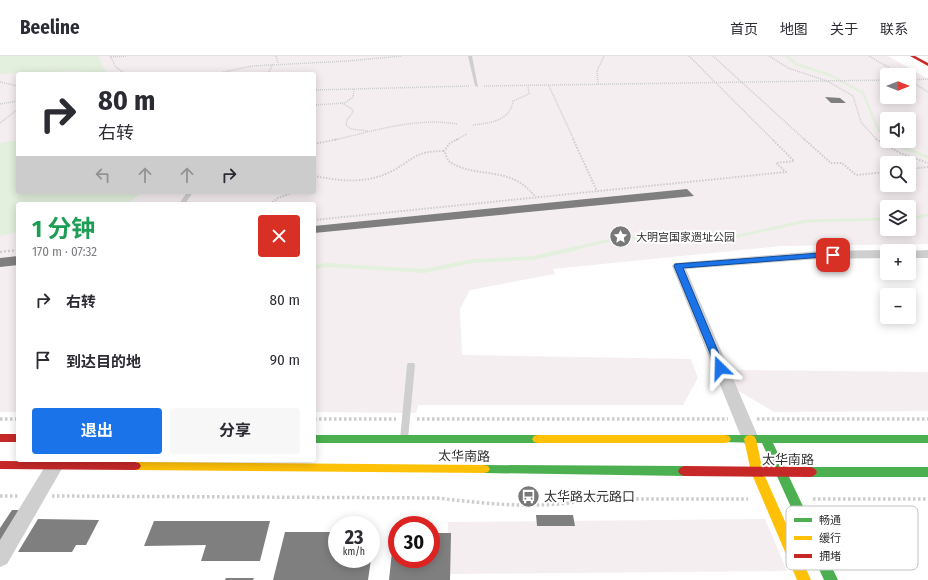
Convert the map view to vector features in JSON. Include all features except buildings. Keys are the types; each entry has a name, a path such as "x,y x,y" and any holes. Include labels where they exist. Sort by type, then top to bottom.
{"main road":[{"path":"912,56 928,64"},
{"path":"922,56 928,59"},
{"path":"0,438 16,438"},
{"name":"太华南路","path":"316,439 928,439"},
{"path":"750,439 757,472 786,538"},
{"path":"766,439 796,506"},
{"name":"太华南路","path":"0,465 757,472 928,472"},
{"path":"800,570 804,580"},
{"path":"826,570 831,580"}],"street":[{"path":"750,439 678,266 819,255 880,254"},
{"path":"916,254 928,254"},
{"path":"0,558 55,465"}],"lane":[{"path":"470,56 476,86"},
{"path":"404,439 411,365"}],"path":[{"path":"122,72 116,67 111,57 127,56"},
{"path":"276,56 278,63"},
{"path":"221,72 230,68 273,63 359,61 402,56"},
{"path":"598,84 596,71 604,56"},
{"path":"316,220 786,172 776,163 794,161 689,56"},
{"path":"713,56 831,163 842,163 856,175 880,173"},
{"path":"769,56 788,68 827,81 853,96 860,122 871,137 880,142"},
{"path":"869,56 889,68"},
{"path":"269,72 273,63"},
{"path":"916,80 928,79"},
{"path":"316,90 880,80"},
{"path":"0,82 16,86"},
{"path":"916,84 928,92"},
{"path":"473,125 495,120 506,115 512,108 513,101 529,94 528,86"},
{"path":"549,86 597,191"},
{"path":"316,105 342,103 353,97 354,89"},
{"path":"0,104 16,101"},
{"path":"342,103 352,109 353,112 347,120 346,125 372,132"},
{"path":"0,123 16,111"},
{"path":"316,144 419,122 440,121 457,124"},
{"path":"316,176 340,181 365,180 391,172 418,154 444,151 450,143 467,134"},
{"path":"892,148 906,156 928,163"},
{"path":"444,151 446,158 454,164 496,173 515,179 528,188 536,197"},
{"path":"916,168 928,167"},
{"path":"273,202 289,194"},
{"path":"0,252 16,250"},
{"path":"0,419 16,419"},
{"path":"316,419 928,419"},
{"path":"0,496 437,498 495,505 571,504 593,499 769,499"},
{"path":"793,499 928,499"}],"shaded area":[{"name":"大明宫国家遗址公园","path":"0,56 888,56 909,68 880,68 880,104 916,104 916,72 928,79 928,244 781,246 553,269 555,274 470,290 460,309 462,355 691,359 698,378 683,405 418,405 416,413 316,412 316,202 16,202 16,412 0,412"},
{"path":"0,56 98,56 106,72 16,72 16,73 0,74"},
{"path":"16,140 16,194 140,194 130,202 16,202 16,232 0,236 0,143"},
{"path":"734,370 928,372 928,411 774,412 732,387 726,374 736,374"},
{"path":"765,519 787,571 446,574 448,522"}],"waterway":[{"path":"787,56 796,64 830,75 863,93 880,131"},
{"path":"904,148 928,157"},
{"path":"916,218 928,215"},
{"path":"572,249 619,238 729,238 806,221 880,219"},
{"path":"316,267 328,265 424,271 473,261 533,258 577,248"}],"traffic: fast":[{"path":"316,439 538,439"},
{"path":"725,439 928,439"},
{"path":"766,439 797,506"},
{"path":"484,469 684,471"},
{"path":"811,472 928,472"},
{"path":"826,570 831,580"}],"traffic: slow":[{"path":"538,439 725,439"},
{"path":"750,439 757,472 786,539"},
{"path":"135,466 484,469"},
{"path":"800,570 804,580"}],"traffic: jam":[{"path":"912,56 928,65"},
{"path":"0,438 16,438"},
{"path":"0,465 135,466"},
{"path":"684,471 811,472"}],"place":[{"name":"大明宫国家遗址公园","path":"621,237"},
{"name":"太华路太元路口","path":"529,496"}],"route":[{"path":"720,368 678,266 833,255"}]}
